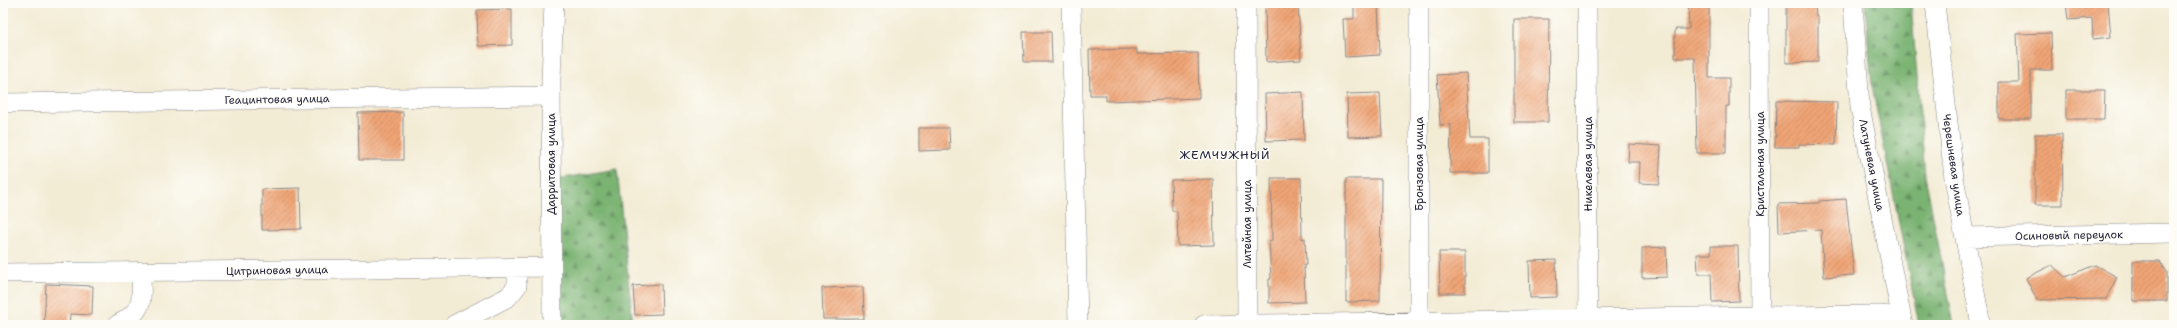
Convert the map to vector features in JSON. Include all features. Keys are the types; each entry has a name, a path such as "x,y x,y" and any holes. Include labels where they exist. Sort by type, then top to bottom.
{"street":[{"name":"Дарритовая улица","path":"552,325 551,96 554,3"},
{"path":"1071,3 1078,325"},
{"name":"Литейная улица","path":"1246,3 1247,324"},
{"name":"Бронзовая улица","path":"1419,3 1419,323"},
{"name":"Никелевая улица","path":"1587,3 1588,322"},
{"name":"Кристальная улица","path":"1759,3 1760,320"},
{"name":"Латуневая улица","path":"1853,3 1860,107 1902,321"},
{"name":"Черешневая улица","path":"1934,3 1954,178 1981,325"},
{"name":"Геацинтовая улица","path":"3,103 551,96"},
{"name":"Осиновый переулок","path":"1964,236 2174,233"},
{"name":"Цитриновая улица","path":"3,273 552,267"},
{"path":"454,325 508,297 517,286 517,268"},
{"path":"117,325 135,315 139,308 141,272"},
{"path":"1204,325 1760,320 1880,315 1902,321"}],"green space":[{"path":"1865,3 1911,3 1925,175 1954,325 1919,325 1872,86"},
{"path":"617,169 633,325 560,325 557,179"}],"building":[{"path":"1265,3 1298,3 1301,60 1266,62"},
{"path":"1354,3 1378,3 1380,55 1345,57 1343,19 1354,19"},
{"path":"1688,3 1709,3 1709,78 1729,78 1729,106 1726,106 1726,153 1697,153 1695,58 1675,58 1675,29 1689,29"},
{"path":"1786,3 1815,3 1816,17 1818,17 1818,62 1786,63"},
{"path":"2066,3 2108,3 2111,37 2093,39 2092,18 2068,20"},
{"path":"512,9 512,45 478,46 477,10"},
{"path":"1514,19 1549,19 1548,122 1514,122"},
{"path":"1023,32 1051,32 1052,62 1024,62"},
{"path":"2051,33 2052,70 2031,70 2031,119 1999,119 1999,82 2019,82 2017,34"},
{"path":"1137,49 1137,54 1198,53 1199,98 1106,101 1106,95 1090,95 1089,50"},
{"path":"1466,73 1470,139 1488,139 1488,173 1450,173 1451,124 1440,125 1437,75"},
{"path":"2066,90 2105,90 2104,119 2066,119"},
{"path":"1303,92 1304,140 1266,141 1265,94"},
{"path":"1380,93 1382,136 1348,137 1347,94"},
{"path":"1776,101 1837,102 1836,145 1799,144 1799,147 1775,147"},
{"path":"403,112 403,160 359,160 358,113"},
{"path":"919,128 949,128 950,150 919,151"},
{"path":"2035,134 2062,134 2063,205 2035,205"},
{"path":"1629,144 1661,146 1659,184 1639,183 1640,162 1628,162"},
{"path":"1271,178 1301,178 1302,239 1305,238 1306,265 1304,265 1305,302 1269,303 1269,279 1271,279 1269,241 1272,240"},
{"path":"1213,179 1214,245 1178,246 1177,211 1172,211 1171,180"},
{"path":"1346,179 1381,179 1380,301 1346,302"},
{"path":"300,188 301,229 262,230 262,189"},
{"path":"1846,199 1854,275 1824,277 1821,230 1779,232 1778,204 1819,203 1819,201"},
{"path":"1711,246 1738,246 1739,301 1712,302 1711,274 1698,274 1697,254 1711,254"},
{"path":"1666,247 1667,277 1642,278 1642,248"},
{"path":"1439,252 1465,252 1465,293 1440,293"},
{"path":"1556,260 1557,297 1530,298 1529,261"},
{"path":"2133,261 2160,261 2167,272 2167,301 2133,301"},
{"path":"2052,265 2065,277 2095,265 2117,277 2106,299 2037,300 2026,278"},
{"path":"46,284 93,286 92,315 70,314 69,325 44,325"},
{"path":"661,284 662,314 635,315 633,286"},
{"path":"863,287 864,319 823,319 822,288"}],"district":[{"name":"ЖЕМЧУЖНЫЙ","path":"1225,155"}]}
